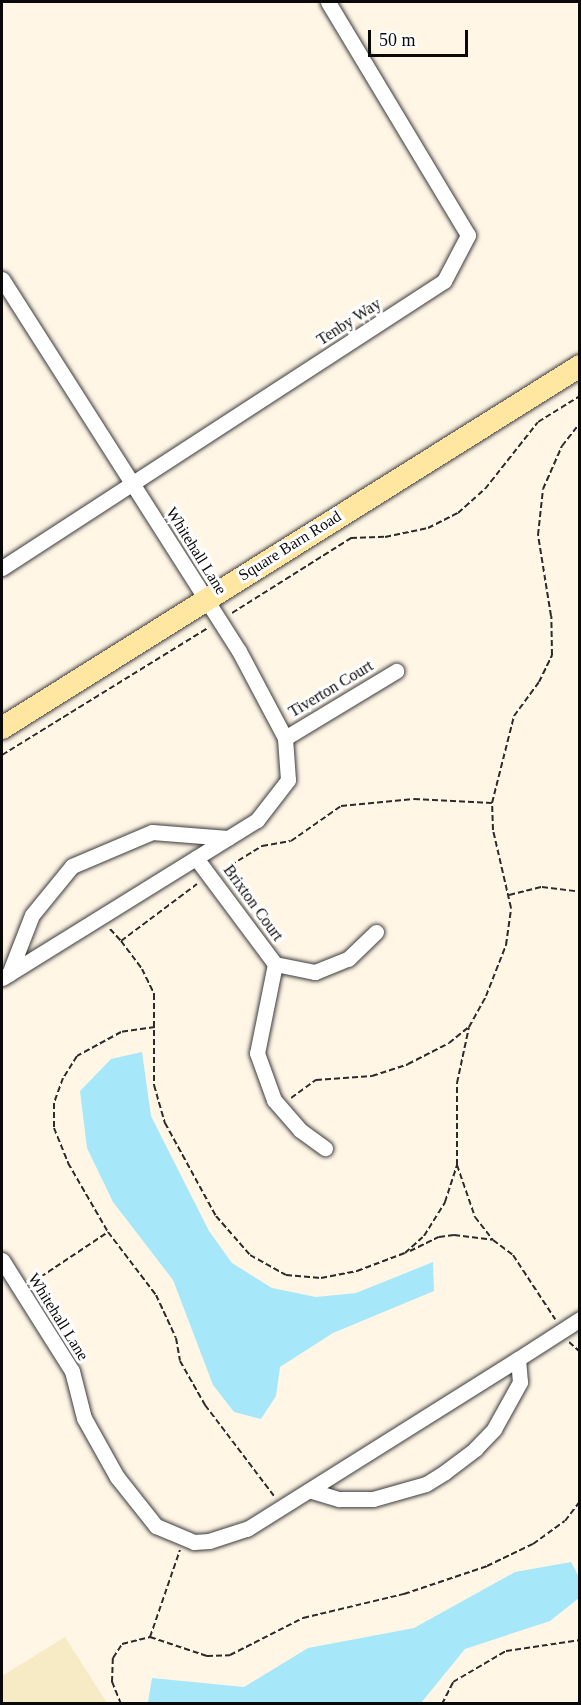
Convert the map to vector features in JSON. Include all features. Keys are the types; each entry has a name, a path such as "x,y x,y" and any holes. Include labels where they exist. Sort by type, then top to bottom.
{"street":[{"name":"Tenby Way","path":"2,568 444,281 468,235 328,2"},
{"name":"Whitehall Lane","path":"2,279 219,621 285,738 288,780 257,820 5,976"},
{"name":"Square Barn Road","path":"2,728 204,599 579,366"},
{"name":"Tiverton Court","path":"285,738 396,670"},
{"name":"Whitehall Lane","path":"5,976 32,915 72,866 152,832 228,838"},
{"name":"Brixton Court","path":"196,858 275,964 315,972 348,959 376,932"},
{"path":"275,964 257,1053 280,1107 300,1130 325,1148"},
{"name":"Whitehall Lane","path":"2,1260 72,1371 84,1418 117,1477 156,1526 184,1539 209,1541 227,1537 283,1508 579,1319"},
{"path":"312,1491 339,1500 373,1499 426,1484 446,1472 475,1449 494,1429 520,1382 518,1359"}],"path":[{"path":"2,755 351,538 385,537 428,528 458,513 485,489 538,422 579,396"},
{"path":"552,1315 513,1255 493,1240 467,1201 457,1165 457,1083 469,1027 486,996 506,945 511,908 493,830 492,803 514,716 539,682 552,655 551,616 538,535 543,489 562,446 579,423"},
{"path":"121,941 196,884 212,877 262,846 291,841 341,806 414,799 492,803"},
{"path":"508,895 542,887 579,892"},
{"path":"100,918 142,969 154,994 154,1085 165,1123 216,1216 250,1254 286,1275 321,1278 357,1271 439,1237 454,1235 493,1240"},
{"path":"155,1027 121,1032 77,1056 63,1078 54,1103 54,1128 68,1163 108,1232 156,1295 176,1338 180,1360 206,1405 283,1508"},
{"path":"280,1107 316,1080 372,1076 399,1067 449,1043 469,1027"},
{"path":"405,1253 424,1236 445,1202 457,1165"},
{"path":"20,1291 108,1232"},
{"path":"121,1704 112,1682 113,1658 122,1644 150,1637 207,1656 230,1655 303,1618 404,1594 486,1566 533,1544 565,1521 579,1501"},
{"path":"150,1637 184,1539"},
{"path":"442,1704 453,1682 506,1651 579,1640"}],"shaded area":[{"path":"65,1637 107,1703 2,1703 2,1676"}],"water":[{"path":"142,1052 151,1116 209,1231 232,1263 272,1288 316,1297 356,1293 433,1262 434,1291 333,1333 280,1367 276,1396 261,1419 234,1412 213,1385 173,1280 113,1202 87,1148 80,1091 111,1059"},
{"path":"571,1562 579,1577 579,1598 550,1621 465,1649 421,1703 148,1702 152,1678 244,1687 308,1648 414,1628 515,1572"}]}
